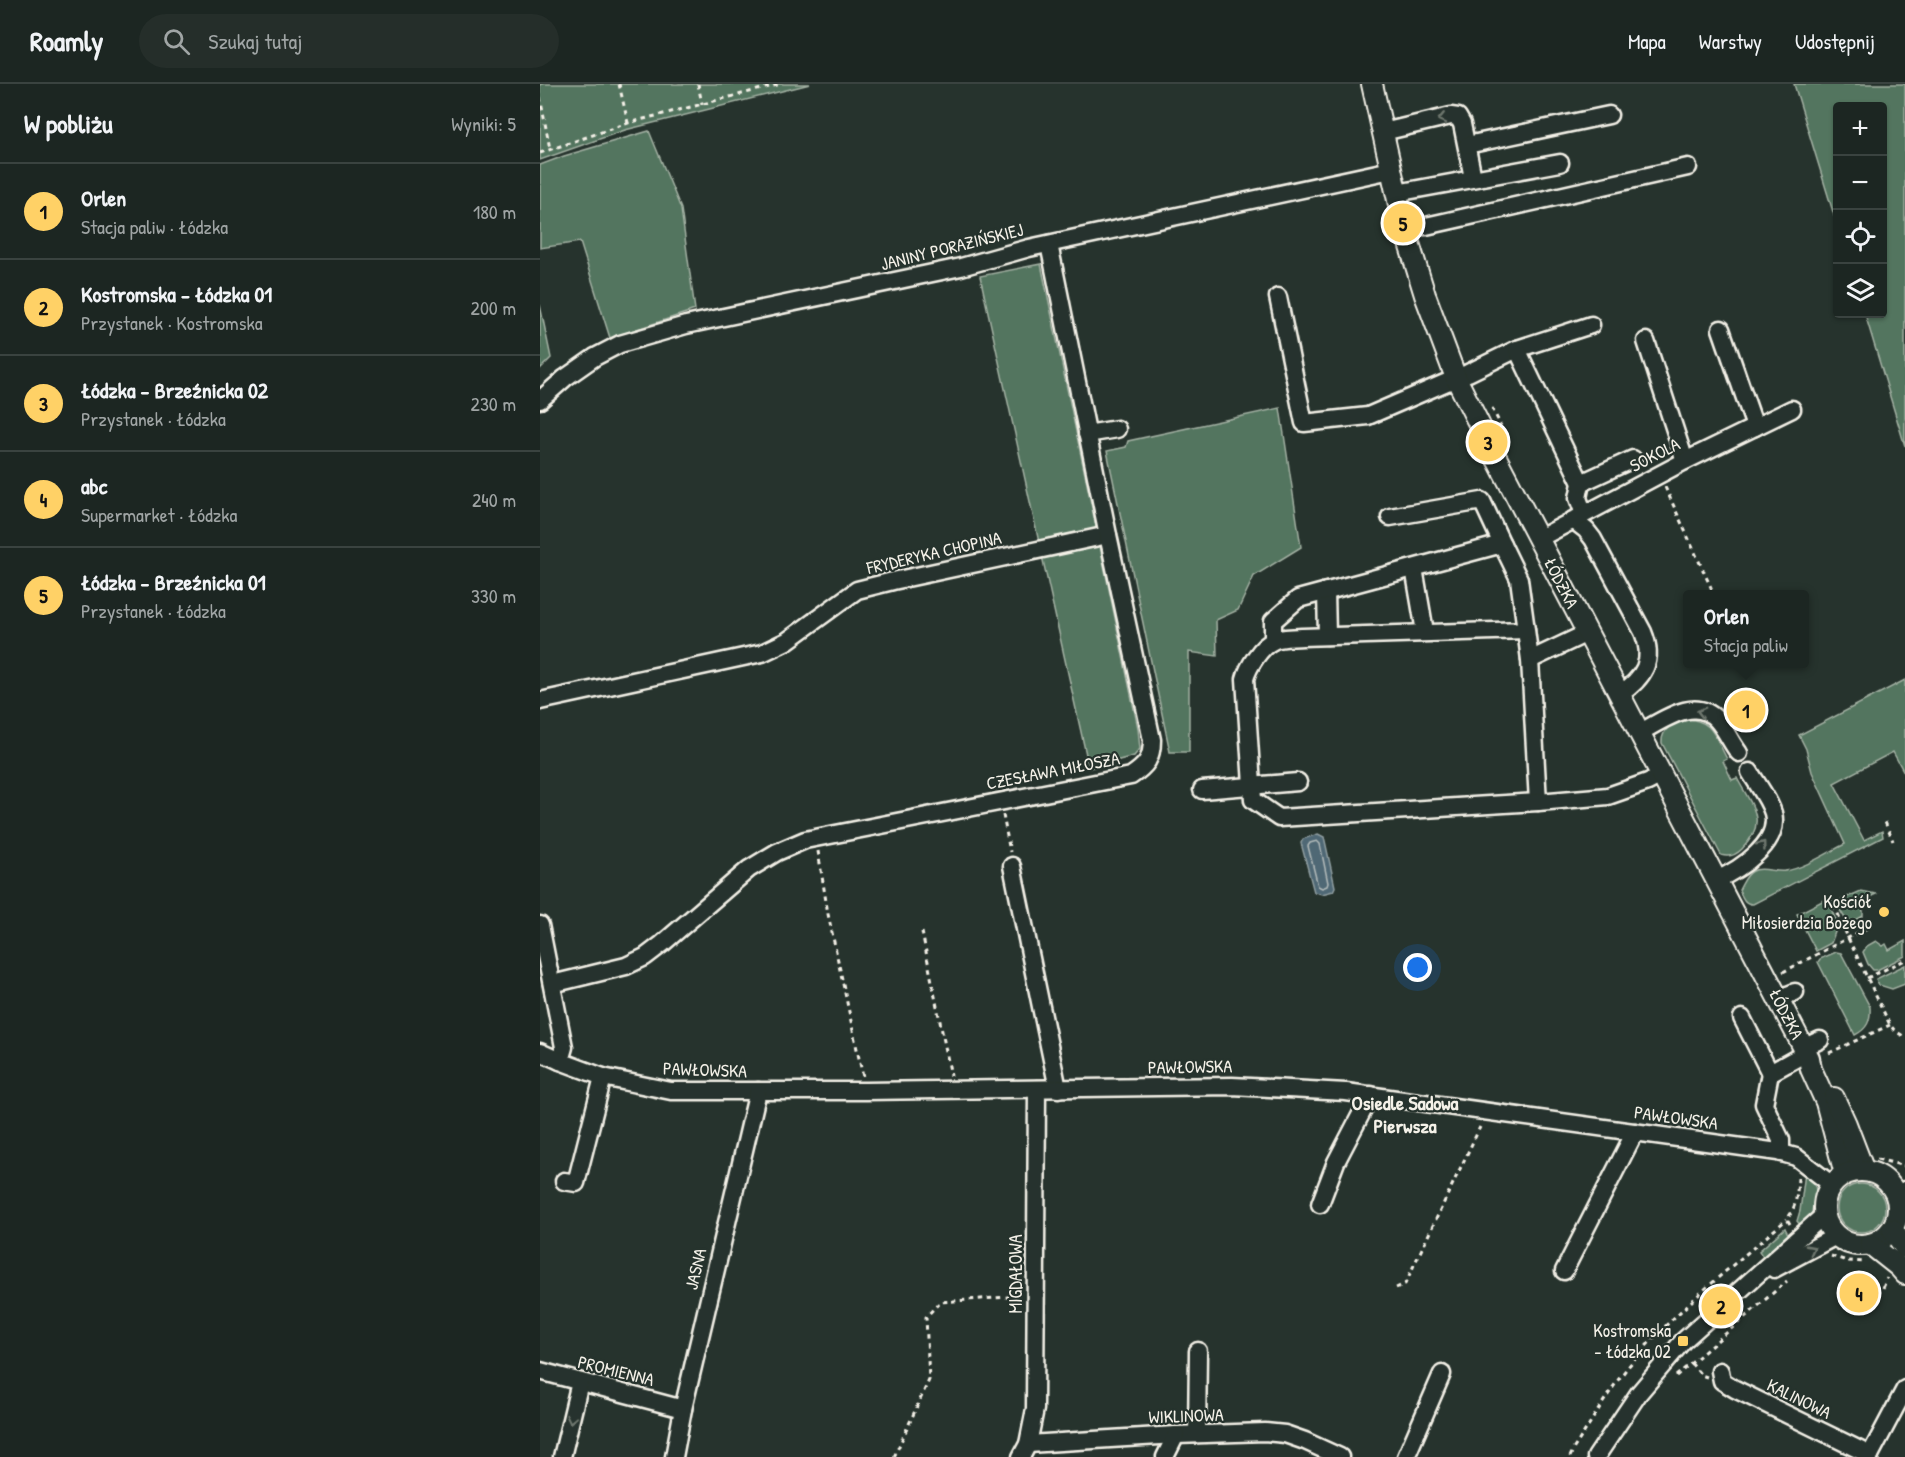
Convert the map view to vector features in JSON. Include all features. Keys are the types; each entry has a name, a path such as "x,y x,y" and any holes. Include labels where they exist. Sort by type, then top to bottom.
{"main road":[{"name":"ŁÓDZKA","path":"1372,84 1404,227 1425,295 1456,378 1768,979 1787,995 1811,1048 1816,1066 1846,1124 1847,1177"},
{"path":"1879,1175 1901,1193 1898,1216 1892,1229 1879,1241 1870,1244 1849,1243 1836,1236 1824,1215 1826,1196 1847,1177 1879,1175"},
{"path":"1892,1229 1905,1248"},
{"path":"1870,1244 1899,1267 1897,1274"}],"street":[{"path":"1383,132 1455,116 1460,119 1473,178"},
{"path":"1467,145 1609,116"},
{"path":"1396,193 1560,163"},
{"path":"1404,227 1426,226 1688,167"},
{"name":"JANINY PORAZIŃSKIEJ","path":"540,400 572,373 595,357 620,344 686,326 961,267 1029,248 1391,170"},
{"name":"CZESŁAWA MIŁOSZA","path":"552,984 626,966 645,957 757,864 777,852 816,837 1131,776 1149,760 1152,740 1049,244"},
{"path":"1278,297 1304,423 1368,416 1517,349 1591,325"},
{"path":"1721,329 1755,427"},
{"path":"1646,341 1685,461"},
{"path":"1517,349 1581,483 1578,498 1579,517 1593,539 1648,645 1649,655 1646,667 1630,688 1619,695"},
{"name":"SOKOLA","path":"1538,539 1685,461 1792,409"},
{"path":"1087,434 1117,429"},
{"path":"1581,483 1633,459"},
{"path":"1390,517 1482,501 1520,579 1530,660 1538,802"},
{"name":"FRYDERYKA CHOPINA","path":"540,701 762,653 787,641 857,590 1108,535"},
{"path":"1273,641 1273,621 1298,599 1502,544"},
{"path":"1414,568 1425,632"},
{"path":"1326,591 1328,636"},
{"path":"1526,630 1328,636 1273,641 1251,663 1245,679 1253,800 1279,818 1608,796 1661,775"},
{"path":"1530,660 1587,633"},
{"path":"1639,733 1682,711 1702,710 1712,715 1720,723 1738,753"},
{"path":"1716,880 1731,873 1752,857 1767,841 1773,827 1773,813 1750,772"},
{"path":"1202,790 1298,782"},
{"path":"1012,866 1058,1089"},
{"path":"540,925 564,1047 560,1061"},
{"path":"1742,1018 1770,1073 1764,1104 1781,1140 1781,1153"},
{"path":"1770,1073 1811,1048"},
{"name":"PAWŁOWSKA","path":"540,1052 603,1077 671,1091 1232,1086 1346,1092 1781,1153 1847,1177"},
{"path":"564,1181 576,1183 603,1077"},
{"name":"MIGDAŁOWA","path":"1024,1450 1035,1409 1037,1089"},
{"name":"JASNA","path":"674,1457 683,1409 758,1091"},
{"path":"1320,1204 1336,1162 1371,1095"},
{"path":"1564,1271 1635,1132"},
{"path":"1596,1457 1639,1393 1683,1341 1824,1215"},
{"path":"1750,1282 1836,1236"},
{"path":"1197,1434 1198,1351"},
{"name":"PROMIENNA","path":"540,1371 683,1409"},
{"name":"KALINOWA","path":"1720,1371 1722,1381 1735,1389 1870,1456"},
{"path":"1406,1457 1442,1374"},
{"path":"562,1457 580,1382"},
{"path":"1870,1456 1905,1389"},
{"name":"WIKLINOWA","path":"1024,1450 1176,1435 1265,1432 1285,1434 1340,1457"},
{"path":"1165,1457 1176,1435"}],"path":[{"path":"619,84 628,123"},
{"path":"698,84 702,104"},
{"path":"540,153 628,123 781,84"},
{"path":"540,97 550,149"},
{"path":"1488,403 1503,430"},
{"path":"1659,475 1712,590"},
{"path":"1001,801 1012,866"},
{"path":"1885,822 1893,841"},
{"path":"816,837 828,914 866,1091"},
{"path":"1831,897 1890,1025 1905,1037"},
{"path":"1768,979 1869,927"},
{"path":"922,932 954,1090"},
{"path":"1867,978 1905,960"},
{"path":"1811,1048 1822,1056 1890,1025"},
{"path":"1396,1288 1405,1284 1475,1138 1485,1110"},
{"path":"1883,1288 1897,1274"},
{"path":"1670,1381 1787,1281"},
{"path":"894,1457 929,1380 926,1317 940,1302 1036,1296"}],"green space":[{"path":"540,84 810,84 625,130 540,160"},
{"path":"1794,84 1905,84 1905,446 1866,318 1887,318 1887,102 1833,102 1833,212"},
{"path":"649,131 681,209 695,310 610,338 580,242 540,248 540,165"},
{"path":"1041,264 1138,728 1140,749 1134,756 1089,768 980,276"},
{"path":"540,305 551,358 540,369"},
{"path":"1280,408 1301,547 1254,576 1238,610 1216,620 1217,656 1189,652 1189,752 1170,752 1107,451 1126,447 1128,441"},
{"path":"1905,680 1905,774 1893,752 1834,783 1864,840 1882,831 1883,837 1753,904 1746,902 1739,890 1751,872 1760,869 1792,870 1845,844 1812,772 1806,749 1799,735"},
{"path":"1683,719 1701,722 1711,730 1727,759 1723,761 1732,780 1737,778 1755,814 1755,830 1740,851 1733,855 1721,855 1662,743 1665,731"},
{"path":"1861,891 1876,894 1863,900 1866,906 1863,907 1863,916 1854,921 1846,920 1838,903"},
{"path":"1826,899 1838,924 1831,943 1816,951 1797,914"},
{"path":"1876,941 1883,946 1886,944 1889,950 1905,941 1905,956 1873,970 1863,952 1867,946"},
{"path":"1836,952 1841,953 1870,1007 1867,1024 1855,1035 1818,962"},
{"path":"1905,965 1905,984 1892,989 1879,985 1876,979"},
{"path":"1805,1173 1814,1181 1816,1190 1811,1217 1802,1227 1797,1221"},
{"path":"1861,1184 1878,1191 1885,1208 1878,1225 1861,1232 1844,1225 1837,1208 1844,1191"},
{"path":"1785,1228 1789,1236 1763,1257 1759,1251"}],"water":[{"path":"1318,834 1324,837 1335,887 1333,891 1322,894 1314,892 1301,843 1303,839"}],"place":[{"name":"Łódzka - Brzeźnicka 01","path":"1403,223"},
{"name":"Łódzka - Brzeźnicka 02","path":"1488,442"},
{"name":"Orlen","path":"1746,710"},
{"name":"Kościół Miłosierdzia Bożego","path":"1884,912"},
{"name":"abc","path":"1859,1293"},
{"name":"Kostromska - Łódzka 01","path":"1721,1306"},
{"name":"Kostromska - Łódzka 02","path":"1683,1341"}],"district":[{"name":"Osiedle Sadowa Pierwsza","path":"1405,1114"}]}
